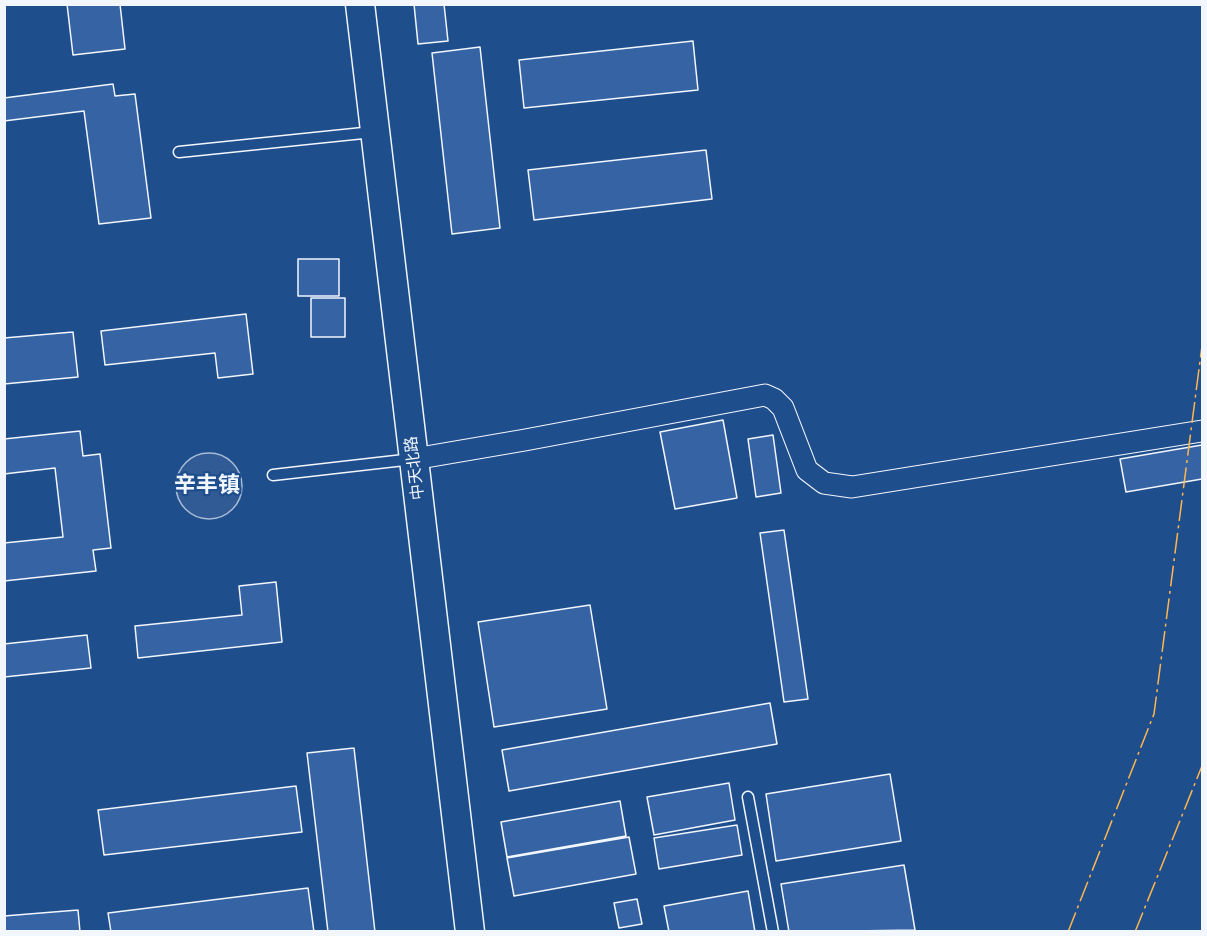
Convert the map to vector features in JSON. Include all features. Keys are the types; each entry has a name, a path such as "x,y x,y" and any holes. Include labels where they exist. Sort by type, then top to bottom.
{"main road":[{"name":"中天北路","path":"360,4 470,932"}],"street":[{"path":"414,459 765,395 774,399 783,408 807,470 824,483 852,487 1203,431"}],"lane":[{"path":"179,152 375,132"},
{"path":"273,475 414,459"},
{"path":"748,797 773,932"}],"shaded area":[{"path":"209,453 222,456 232,463 239,473 242,486 239,499 232,509 222,516 209,519 196,516 186,509 179,499 176,486 179,473 186,463 196,456"}],"building":[{"path":"67,4 120,4 125,49 73,55"},
{"path":"414,4 444,4 448,41 418,44"},
{"path":"693,41 698,90 524,108 519,60"},
{"path":"480,47 500,228 452,234 432,53"},
{"path":"113,84 115,96 135,94 151,218 99,224 84,111 4,121 4,98"},
{"path":"706,150 712,199 534,220 528,170"},
{"path":"298,259 339,259 339,296 298,296"},
{"path":"311,298 345,298 345,337 311,337"},
{"path":"246,314 253,374 218,378 215,353 105,365 101,331"},
{"path":"73,332 78,377 4,384 4,338"},
{"path":"723,420 737,498 675,509 660,432"},
{"path":"80,431 83,456 100,454 111,548 93,550 96,571 4,581 4,543 63,537 55,468 4,474 4,439"},
{"path":"773,435 781,493 756,497 748,439"},
{"path":"1202,445 1202,479 1126,492 1120,459"},
{"path":"784,530 808,699 784,702 760,533"},
{"path":"276,582 282,642 138,658 135,626 242,615 239,586"},
{"path":"590,605 607,709 494,727 478,622"},
{"path":"87,635 91,668 4,677 4,644"},
{"path":"770,703 777,744 509,791 502,750"},
{"path":"354,748 375,932 328,932 307,753"},
{"path":"890,774 901,841 776,861 766,794"},
{"path":"729,783 735,820 654,835 647,797"},
{"path":"296,786 302,832 104,855 98,810"},
{"path":"620,801 626,836 507,857 501,822"},
{"path":"737,825 742,855 659,869 654,838"},
{"path":"629,837 636,874 514,896 507,858"},
{"path":"904,865 915,930 789,932 781,884"},
{"path":"308,888 314,932 111,932 108,913"},
{"path":"748,891 755,932 669,932 664,906"},
{"path":"637,899 642,924 619,928 614,903"},
{"path":"78,910 80,932 4,932 4,916"}],"power":[{"path":"1068,932 1154,714 1202,346"},
{"path":"1135,932 1202,766"}],"district":[{"name":"辛丰镇","path":"207,486"}]}
